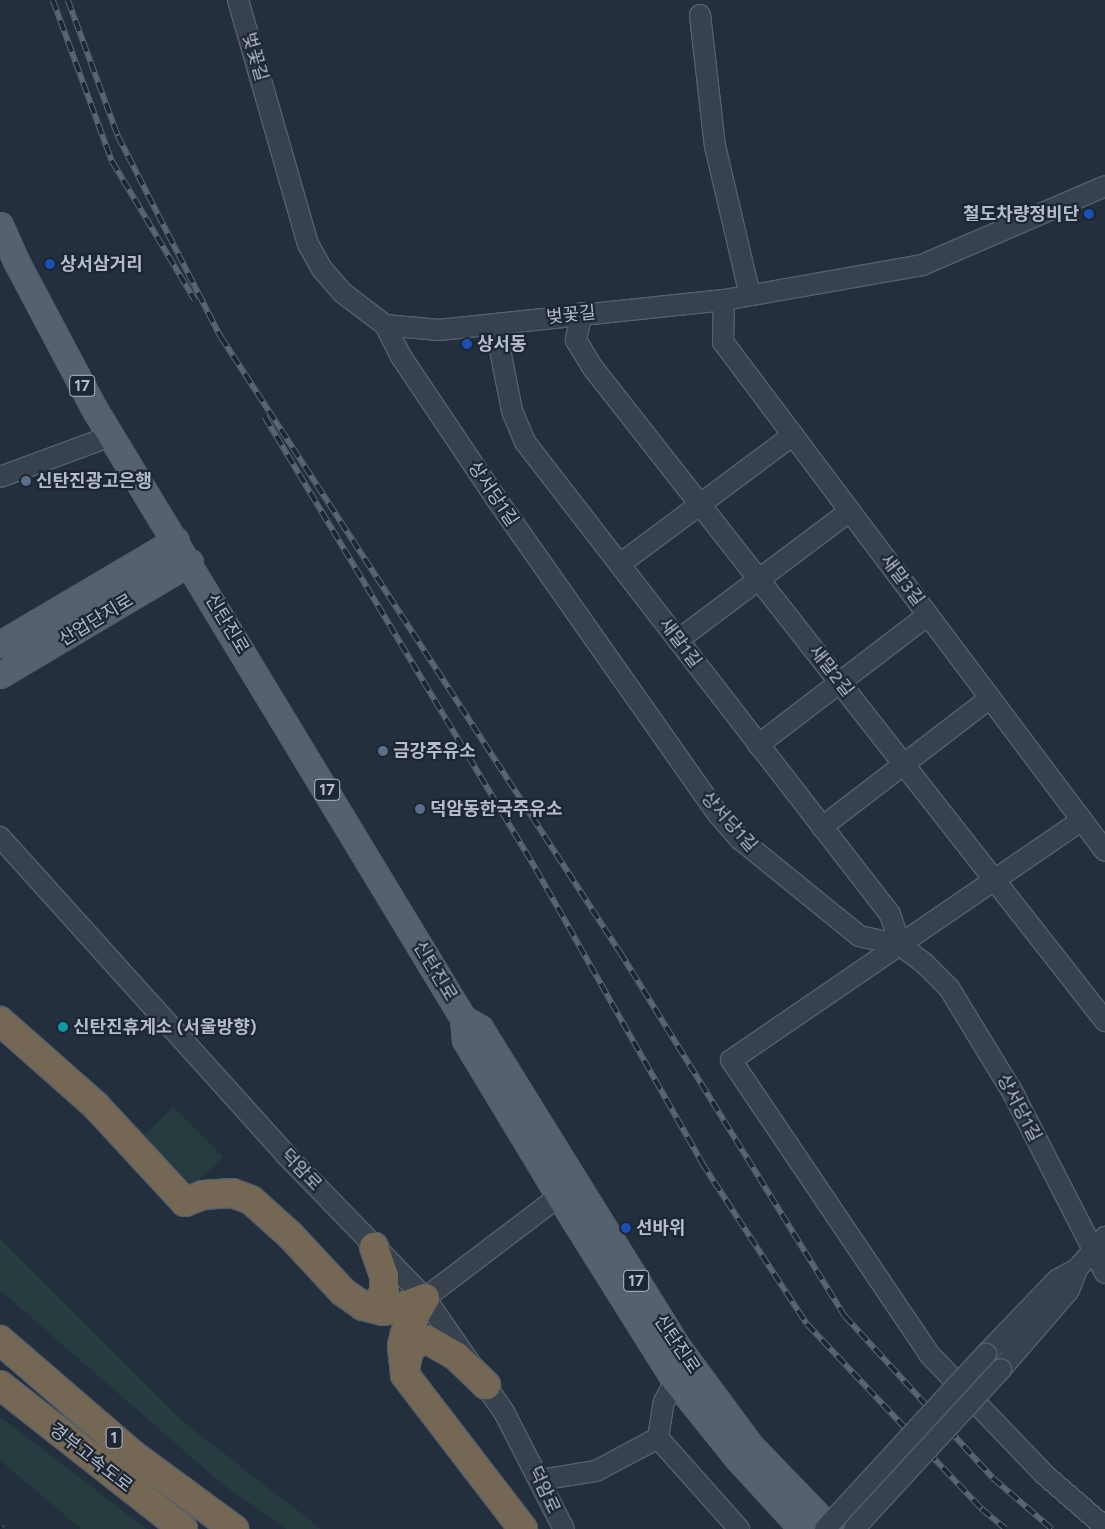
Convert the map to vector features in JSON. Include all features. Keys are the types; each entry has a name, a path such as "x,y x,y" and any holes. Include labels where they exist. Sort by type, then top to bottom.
{"highway":[{"path":"0,1021 96,1106 185,1202 203,1195 232,1193 251,1200 290,1235 342,1292 363,1306 389,1310 425,1298"},
{"path":"363,1306 373,1306 384,1294 384,1276 374,1247"},
{"path":"425,1298 405,1333 402,1346 405,1375 523,1529"},
{"name":"경부고속도로","path":"0,1340 132,1454 234,1529"},
{"path":"405,1375 405,1361 410,1350 418,1342 428,1340 456,1356 486,1386"},
{"name":"경부고속도로","path":"0,1385 183,1529"}],"main road":[{"name":"신탄진로","path":"0,224 16,261 111,436 190,562 463,1018 466,1040 567,1190 750,1445 831,1529"},
{"name":"산업단지로","path":"0,644 66,608 176,540"},
{"name":"산업단지로","path":"0,675 190,562"},
{"name":"신탄진로","path":"567,1190 675,1381 793,1526"}],"street":[{"name":"벚꽃길","path":"238,0 308,244 343,293 385,325 439,330 582,313 724,300 922,265 1105,186"},
{"path":"700,16 715,146 750,295"},
{"name":"새말3길","path":"724,300 723,342 1105,851"},
{"name":"새말2길","path":"582,313 576,340 593,368 1105,1021"},
{"name":"새말1길","path":"495,324 512,412 525,442 890,914 900,945"},
{"name":"상서당1길","path":"385,325 402,358 495,497 718,814 741,840 858,936 900,945 924,963 949,988 1013,1093 1099,1244 1105,1273"},
{"path":"620,564 793,435"},
{"path":"0,477 111,436"},
{"path":"678,640 850,511"},
{"path":"758,745 928,615"},
{"path":"822,827 990,698"},
{"path":"1082,820 731,1060 929,1354 1045,1475 1105,1527"},
{"name":"덕암로","path":"0,837 285,1154 425,1298 504,1412 564,1529"},
{"path":"425,1298 567,1190"},
{"path":"825,1529 986,1354 1057,1280 1077,1269 1099,1244"},
{"path":"854,1529 1001,1369 1069,1290 1077,1269"},
{"path":"658,1438 664,1402 675,1381"},
{"path":"540,1480 596,1471 658,1438"},
{"path":"658,1438 739,1529"}],"green space":[{"path":"173,1107 223,1157 193,1186 143,1136"},
{"path":"0,1239 181,1420 321,1529 287,1529 221,1483 0,1290"},
{"path":"0,1417 147,1529 81,1529 0,1460"}],"railway":[{"path":"53,0 112,161 195,300"},
{"path":"68,0 118,136 221,337 620,952 845,1316 993,1478 1052,1529"},
{"path":"265,417 536,869 702,1163 807,1324 982,1509 1006,1529"}],"place":[{"name":"철도차량정비단","path":"1089,214"},
{"name":"상서삼거리","path":"50,264"},
{"name":"상서동","path":"467,344"},
{"name":"신탄진광고은행","path":"26,481"},
{"name":"금강주유소","path":"383,751"},
{"name":"덕암동한국주유소","path":"420,809"},
{"name":"신탄진휴게소 (서울방향)","path":"63,1027"},
{"name":"선바위","path":"626,1228"}]}
